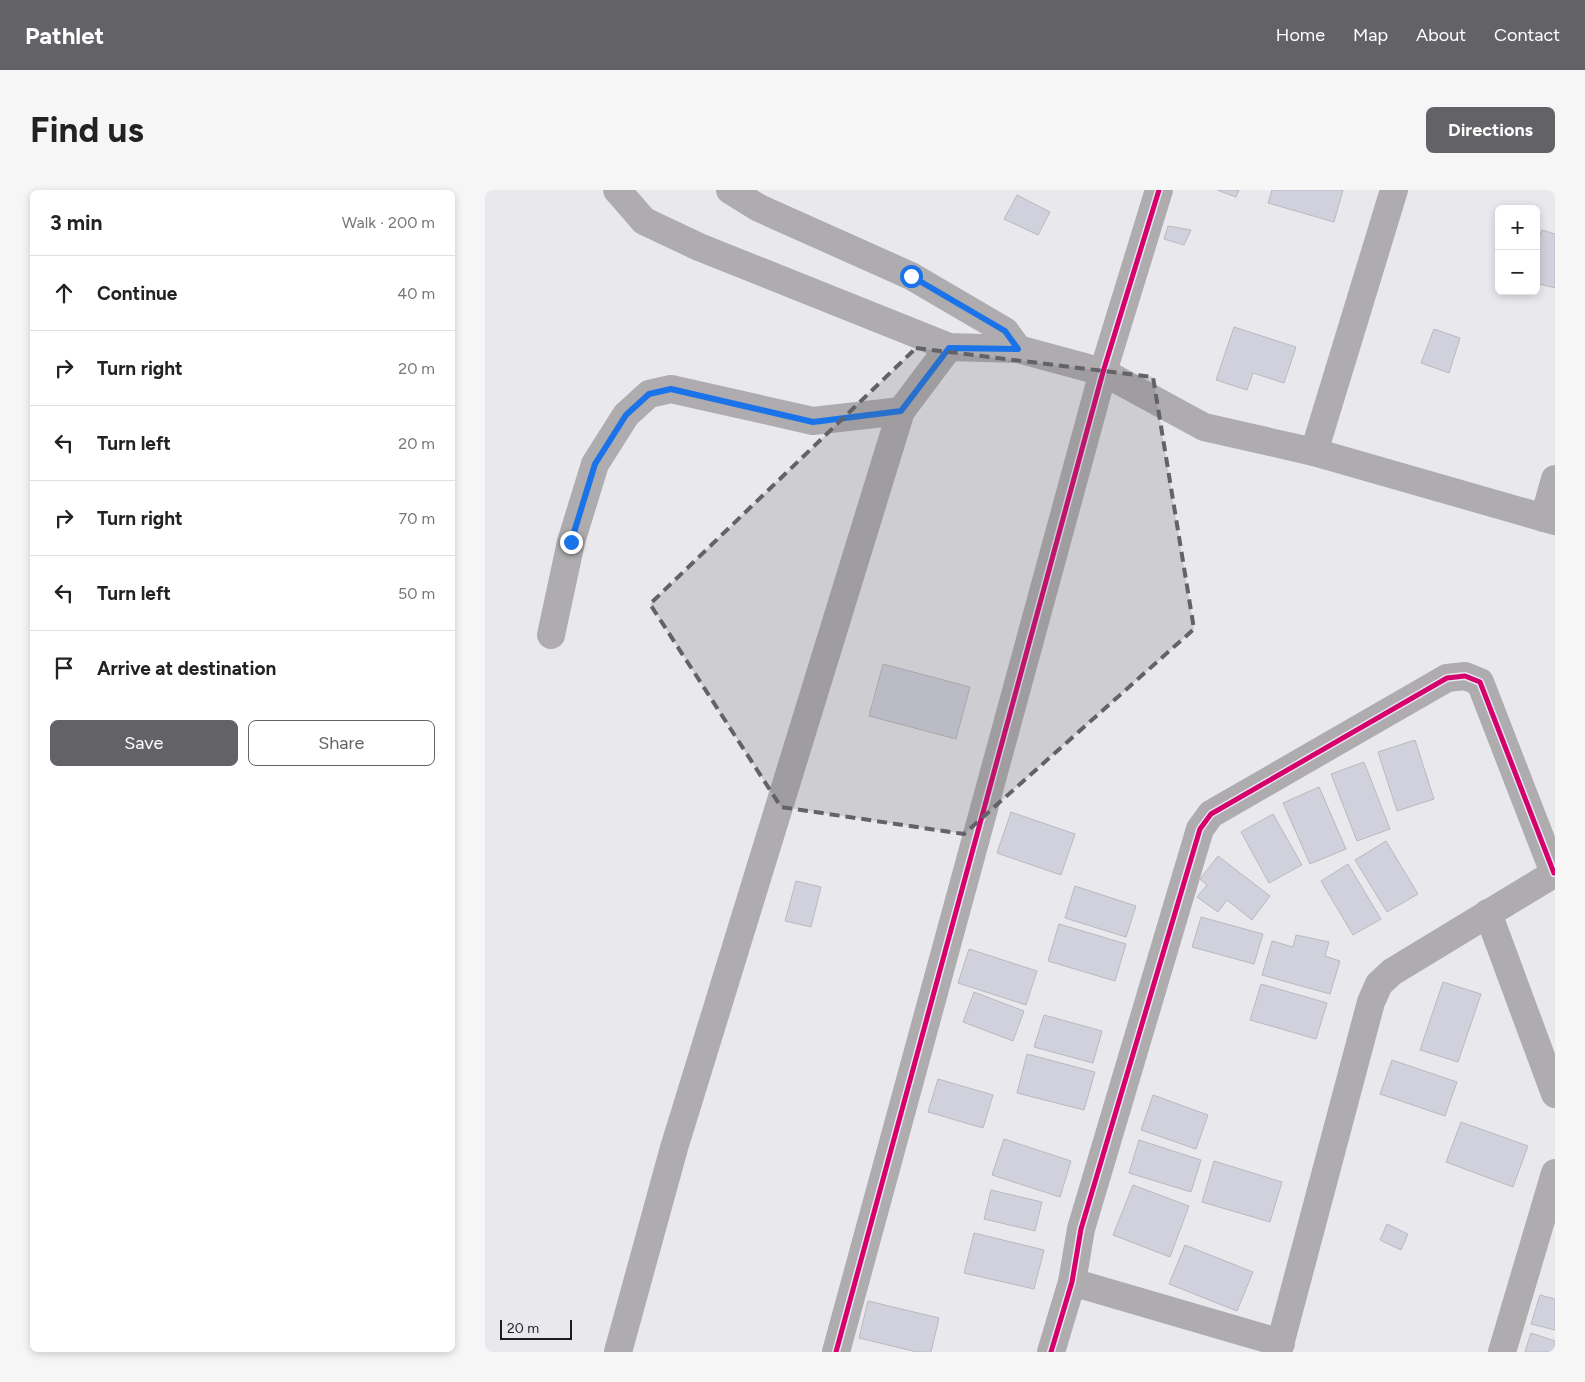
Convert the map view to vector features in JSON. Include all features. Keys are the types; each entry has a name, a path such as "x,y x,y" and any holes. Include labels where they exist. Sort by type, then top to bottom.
{"street":[{"path":"617,190 645,222 699,247 949,348 1018,349 1103,372 1204,427 1314,452 1549,519 1555,479"},
{"path":"729,190 759,208 911,276 1005,331 1018,349"},
{"path":"836,1352 1103,372 1159,190"},
{"path":"1314,452 1393,190"},
{"path":"618,1352 674,1148 901,411 949,348"},
{"path":"551,635 571,542 595,464 626,415 649,394 671,389 813,422 901,411"},
{"path":"1051,1352 1072,1282 1081,1229 1200,829 1211,814 1447,678 1465,676 1480,682 1554,873 1392,972 1379,984 1371,1002 1280,1348 1072,1282"},
{"path":"1488,913 1555,1094"},
{"path":"1503,1352 1555,1172"}],"highlighted area":[{"path":"916,348 1153,377 1194,629 964,834 781,807 650,604"}],"building":[{"path":"1217,190 1239,190 1236,197"},
{"path":"1272,190 1343,190 1334,222 1268,203"},
{"path":"1017,195 1050,212 1038,235 1004,219"},
{"path":"1168,226 1191,230 1184,245 1164,239"},
{"path":"1542,230 1555,234 1555,288 1540,284 1540,236"},
{"path":"1234,327 1296,347 1284,383 1253,373 1247,390 1216,380"},
{"path":"1434,329 1460,338 1449,373 1421,363"},
{"path":"883,664 970,687 956,739 869,716"},
{"path":"1415,740 1434,799 1397,811 1378,752"},
{"path":"1364,762 1390,829 1357,841 1331,774"},
{"path":"1319,787 1346,849 1310,864 1283,803"},
{"path":"1011,812 1075,834 1061,875 997,853"},
{"path":"1273,814 1302,865 1269,883 1241,832"},
{"path":"1386,841 1418,894 1387,912 1355,860"},
{"path":"1218,856 1270,896 1252,920 1227,900 1218,912 1197,897 1207,885 1200,879"},
{"path":"1348,864 1381,919 1353,935 1321,881"},
{"path":"796,881 821,887 811,927 785,921"},
{"path":"1075,886 1136,906 1126,937 1065,918"},
{"path":"1201,917 1263,934 1254,964 1192,947"},
{"path":"1059,924 1126,944 1115,981 1048,961"},
{"path":"1296,935 1329,942 1325,956 1340,961 1330,994 1262,975 1272,941 1293,947"},
{"path":"969,949 1037,971 1026,1005 958,983"},
{"path":"1443,982 1481,994 1458,1062 1420,1050"},
{"path":"1261,984 1327,1003 1316,1039 1250,1020"},
{"path":"974,992 1024,1011 1013,1041 963,1022"},
{"path":"1044,1015 1102,1031 1093,1063 1034,1047"},
{"path":"1027,1054 1095,1072 1084,1110 1017,1093"},
{"path":"1392,1060 1457,1082 1445,1116 1380,1094"},
{"path":"938,1079 993,1095 983,1128 928,1112"},
{"path":"1153,1095 1208,1115 1196,1149 1141,1130"},
{"path":"1461,1122 1528,1146 1513,1187 1446,1162"},
{"path":"1004,1139 1071,1161 1060,1197 992,1175"},
{"path":"1139,1140 1201,1160 1191,1192 1129,1173"},
{"path":"1214,1161 1282,1182 1270,1222 1202,1202"},
{"path":"1133,1185 1189,1206 1170,1257 1113,1235"},
{"path":"991,1190 1042,1202 1035,1231 984,1219"},
{"path":"1387,1224 1408,1234 1401,1250 1380,1240"},
{"path":"974,1233 1044,1250 1034,1289 964,1273"},
{"path":"1185,1245 1253,1272 1237,1311 1169,1284"},
{"path":"1540,1295 1555,1299 1555,1330 1531,1324"},
{"path":"868,1301 939,1318 931,1352 917,1352 859,1338"},
{"path":"1531,1333 1555,1341 1555,1352 1525,1352"}],"cycle path":[{"path":"836,1352 1103,372 1159,190"},
{"path":"1051,1352 1072,1282 1081,1229 1200,829 1211,814 1447,678 1465,676 1480,682 1554,873"}],"route":[{"path":"571,542 595,464 626,415 649,394 671,389 813,422 901,411 949,348 1018,349 1005,331 983,316 911,276"}]}
